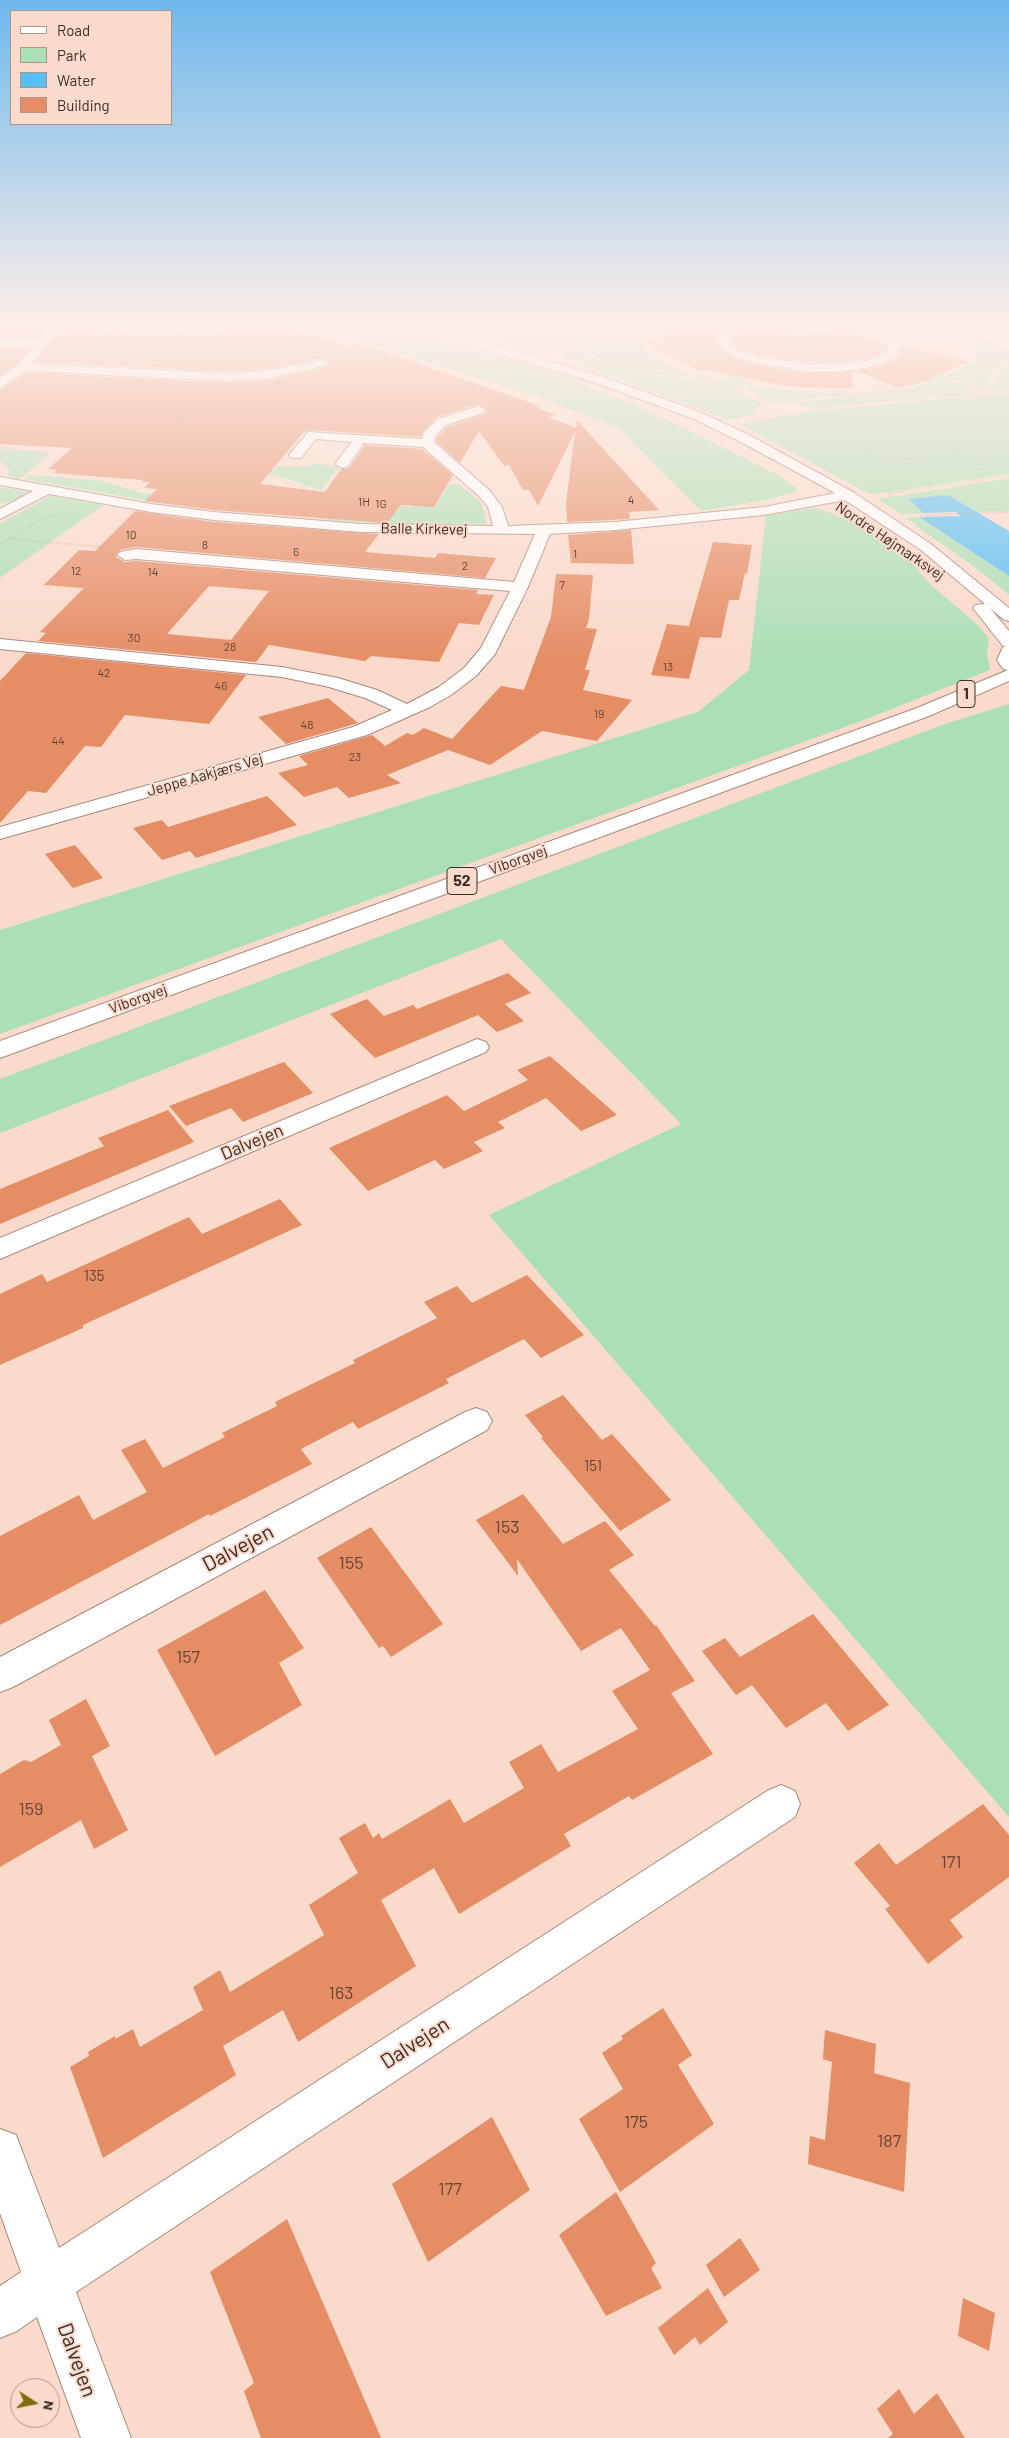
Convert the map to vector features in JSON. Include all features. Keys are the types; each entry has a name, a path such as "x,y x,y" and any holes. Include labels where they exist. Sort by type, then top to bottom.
{"street":[{"path":"296,455 313,436 427,443"},
{"path":"428,436 427,443 431,449 485,494 494,507 502,530"},
{"name":"Nordre Højmarksvej","path":"724,436 848,512"},
{"name":"Nordre Højmarksvej","path":"739,436 848,495 882,516 926,547 1009,616"},
{"path":"342,464 361,438"},
{"name":"Balle Kirkevej","path":"0,481 151,508 272,522 361,528 544,530 615,526 732,515 848,495"},
{"path":"2,512 47,489"},
{"name":"Jeppe Aakjærs Vej","path":"0,833 360,731 409,711 445,691 470,672 489,650 520,586 544,530"},
{"name":"Nordre Højmarksvej","path":"878,530 955,585 988,615 1009,642"},
{"path":"127,554 520,586"},
{"path":"0,644 282,672 332,682 363,692 409,711"},
{"path":"1009,651 1006,660 1009,665"},
{"name":"Viborgvej","path":"0,1050 923,712 1009,675"},
{"name":"Viborgvej","path":"923,712 1009,692"},
{"name":"Dalvejen","path":"0,1249 477,1047"},
{"name":"Dalvejen","path":"0,1674 476,1421"},
{"name":"Dalvejen","path":"0,2314 781,1804"},
{"name":"Dalvejen","path":"0,2151 106,2438"}],"path":[{"path":"0,447 13,436"},
{"path":"895,436 918,438 1000,466"},
{"path":"789,437 825,441 882,457 921,460 943,467 977,464 1009,467"},
{"path":"97,479 111,467 116,462 205,468 223,450 202,449 192,452 176,447 130,445 113,448 99,454 87,465 111,467"},
{"path":"0,447 54,452 18,484"},
{"path":"888,494 1009,476"},
{"path":"0,544 84,496"},
{"path":"918,515 1008,512"},
{"path":"9,539 129,550 127,554"}],"green space":[{"path":"627,436 700,436 776,474 797,489 795,492 767,500 701,511"},
{"path":"762,436 1009,436 1009,474 869,494"},
{"path":"0,449 51,452 20,479 7,476 10,470 0,461"},
{"path":"312,463 339,467 321,490 261,471 273,471 278,466 309,467"},
{"path":"30,475 103,481 142,493 203,498 269,513 236,512 137,499 25,479"},
{"path":"1009,478 1009,511 978,512 948,495 910,500 923,513 902,514 877,499"},
{"path":"449,484 459,484 481,503 487,524 403,524 334,521 310,516 335,507 396,512 402,506 411,507 413,503 436,505"},
{"path":"0,487 29,492 16,500 0,504"},
{"path":"51,496 103,505 0,578 0,523"},
{"path":"818,508 853,522 905,555 930,584 979,626 989,639 987,654 990,670 864,720 0,1034 0,930 698,712 749,670 766,515"},
{"path":"919,517 1009,576 1009,595 980,571 905,518"},
{"path":"1009,704 1009,1817 489,1215 681,1124 501,939 0,1133 0,1079 945,724"}],"water":[{"path":"948,495 1009,531 1009,576 919,517 960,516 956,512 923,513 909,499"}],"building":[{"path":"0,436 301,436 260,484 325,492 341,469 349,468 365,445 422,449 453,475 434,507 401,505 387,523 214,510 145,501 157,489 144,488 150,482 54,473 57,470 48,469 72,448 0,444"},
{"path":"476,436 460,463 436,441 437,437"},
{"path":"482,436 573,436 538,506 529,490 523,490 509,465 504,466"},
{"path":"575,436 591,436 659,510 629,512 630,519 567,522 566,503"},
{"path":"135,511 214,522 379,534 365,552 435,558 438,553 496,558 485,578 136,547 120,550 116,557 125,562 136,561 478,590 476,594 494,595 479,625 459,623 439,662 371,656 365,661 269,645 256,662 38,641 46,633 40,632 84,588 44,585 79,550 95,551","holes":["209,586 269,591 231,640 167,634"]},
{"path":"631,530 634,564 571,563 568,535"},
{"path":"713,542 752,545 747,574 745,573 739,600 729,600 721,638 700,637 689,679 651,675 667,624 689,626"},
{"path":"556,574 593,575 589,619 586,628 597,629 585,670 590,670 583,690 632,700 597,741 542,731 490,765 448,750 387,775 401,783 349,798 337,787 304,797 278,773 308,765 299,756 372,735 385,746 407,733 413,735 424,728 452,739 501,686 524,690 551,617"},
{"path":"26,653 246,675 209,724 125,715 101,747 85,746 46,793 28,791 0,823 0,681"},
{"path":"328,698 358,723 286,744 258,717"},
{"path":"267,796 297,825 196,858 190,851 162,860 133,828 162,820 168,827"},
{"path":"75,845 103,878 73,888 45,854"},
{"path":"508,973 531,993 505,1004 524,1021 497,1032 478,1015 375,1058 330,1014 367,999 384,1016 413,1005 417,1009"},
{"path":"550,1056 617,1115 581,1131 546,1098 498,1122 505,1128 474,1142 483,1151 444,1169 435,1160 368,1191 329,1148 447,1095 464,1111 528,1080 517,1070"},
{"path":"284,1062 313,1093 243,1122 231,1108 186,1126 169,1106"},
{"path":"168,1110 194,1142 0,1224 0,1189 104,1146 98,1138"},
{"path":"280,1199 302,1225 0,1365 0,1294 42,1274 47,1282 189,1217 202,1234"},
{"path":"527,1275 584,1335 541,1358 524,1339 446,1379 449,1383 358,1429 353,1422 301,1449 312,1464 210,1516 209,1514 0,1625 0,1536 79,1495 93,1520 147,1492 121,1450 145,1439 163,1468 225,1437 222,1433 277,1406 275,1402 355,1363 353,1360 437,1318 424,1302 457,1286 472,1303"},
{"path":"563,1395 602,1440 612,1434 671,1500 620,1531 541,1438 543,1437 525,1415"},
{"path":"523,1494 563,1544 605,1521 634,1555 609,1570 656,1625 695,1681 671,1693 713,1754 632,1800 629,1796 564,1834 571,1846 459,1914 434,1868 381,1900 416,1966 298,2042 283,2010 223,2046 236,2075 103,2158 70,2067 89,2056 88,2052 115,2036 115,2039 133,2029 140,2047 203,2010 193,1987 220,1970 230,1992 324,1935 309,1905 358,1873 339,1838 365,1823 373,1838 379,1833 382,1839 450,1799 464,1823 524,1788 509,1762 541,1744 558,1772 638,1729 612,1691 650,1670 621,1628 581,1651 517,1559 518,1576 476,1520"},
{"path":"371,1527 443,1624 391,1657 383,1646 379,1648 317,1558"},
{"path":"265,1590 304,1648 279,1663 302,1705 215,1756 157,1650"},
{"path":"813,1614 889,1705 848,1731 826,1703 786,1728 752,1685 736,1695 702,1651 725,1638 740,1657"},
{"path":"86,1699 110,1746 92,1756 128,1830 94,1849 81,1820 0,1867 0,1774 24,1760 31,1762 61,1745 49,1720"},
{"path":"983,1804 1009,1835 1009,1877 950,1920 963,1937 928,1964 885,1909 890,1906 854,1863 879,1843 896,1865"},
{"path":"663,2008 692,2055 678,2065 714,2124 620,2192 579,2119 623,2089 602,2053 623,2039 621,2036"},
{"path":"825,2030 876,2044 874,2073 910,2083 904,2192 808,2164 810,2136 825,2140 832,2062 823,2059"},
{"path":"492,2117 530,2190 428,2262 392,2184"},
{"path":"616,2192 656,2263 651,2268 662,2288 606,2316 559,2235"},
{"path":"287,2219 381,2438 261,2438 244,2391 254,2383 210,2272"},
{"path":"740,2238 760,2270 724,2297 706,2265"},
{"path":"708,2288 728,2322 700,2345 695,2337 674,2355 658,2328"},
{"path":"963,2298 995,2313 989,2351 958,2336"},
{"path":"899,2389 914,2414 937,2393 965,2438 888,2438 893,2434 877,2409"}]}
